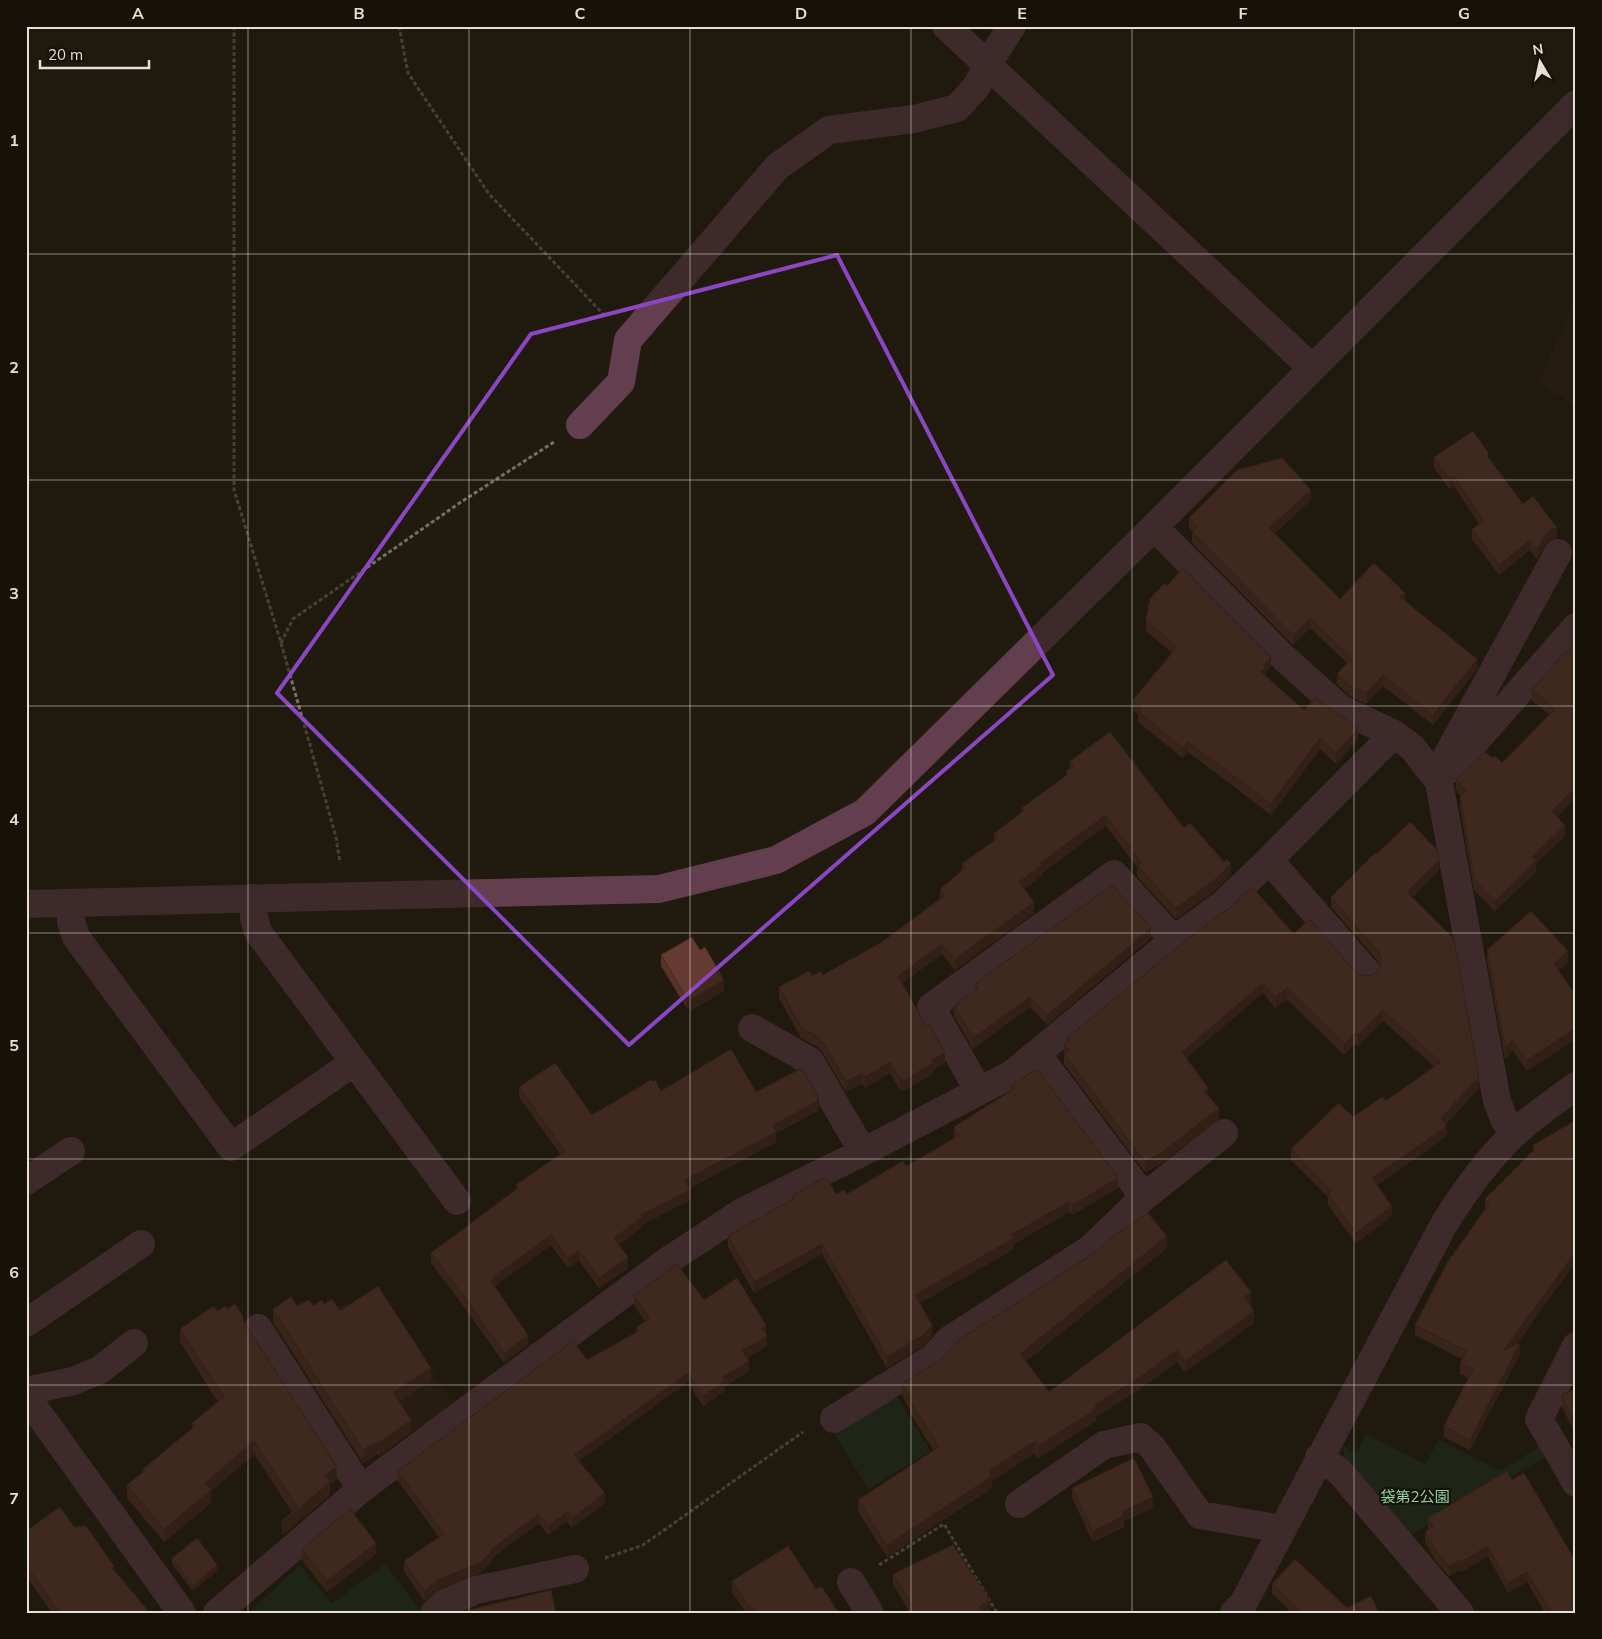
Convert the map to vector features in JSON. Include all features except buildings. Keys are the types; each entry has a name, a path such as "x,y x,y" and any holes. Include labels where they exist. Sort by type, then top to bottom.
{"street":[{"path":"946,26 1312,368"},
{"path":"580,425 621,382 628,340 777,167 829,130 914,119 957,108 977,86 987,65 1012,26"},
{"path":"26,904 659,889 776,860 864,812 1573,112"},
{"path":"1154,527 1284,658 1341,709 1394,734 1412,747 1438,779 1497,1101 1504,1119 1515,1134"},
{"path":"1438,779 1558,553"},
{"path":"1438,779 1576,628"},
{"path":"217,1613 361,1489 666,1262 742,1212 1012,1074 1174,940 1222,904 1269,860 1394,734"},
{"path":"1269,860 1366,971"},
{"path":"979,1091 931,1007 1114,874 1174,940"},
{"path":"252,898 254,918 258,932 457,1201"},
{"path":"71,903 71,922 76,938 231,1147 354,1063"},
{"path":"752,1028 810,1061 862,1152"},
{"path":"1036,1054 1144,1197"},
{"path":"1234,1613 1243,1604 1319,1457 1443,1226 1459,1200 1515,1134 1543,1109 1576,1086"},
{"path":"834,1420 933,1358 949,1340 1090,1249 1144,1197 1224,1133"},
{"path":"26,1181 71,1151"},
{"path":"26,1322 141,1244"},
{"path":"258,1328 361,1489"},
{"path":"26,1391 73,1381 100,1370 134,1344"},
{"path":"1576,1346 1539,1419 1576,1483"},
{"path":"26,1396 182,1613"},
{"path":"1020,1504 1104,1445 1141,1436 1152,1447 1200,1515 1282,1529"},
{"path":"1319,1457 1339,1472 1460,1613"},
{"path":"434,1613 445,1602 476,1590 575,1568"},
{"path":"852,1582 870,1613"}],"path":[{"path":"234,26 234,490 281,643 336,837 345,896"},
{"path":"399,26 408,73 489,194 628,340"},
{"path":"281,643 293,619 461,502 580,425"},
{"path":"575,1568 643,1545 813,1425 834,1420"},
{"path":"852,1582 944,1524 997,1613"}],"highlighted area":[{"path":"837,255 1053,675 629,1045 277,693 531,334"}],"shaded area":[{"path":"1576,300 1576,407 1539,381"},
{"path":"379,1289 455,1406 415,1437 332,1308 361,1300"}],"green space":[{"path":"894,1392 930,1451 869,1489 832,1430"},
{"name":"袋第2公園","path":"1366,1434 1425,1464 1439,1440 1500,1471 1539,1447 1545,1457 1407,1537 1346,1468 1343,1446 1357,1453"},
{"path":"385,1564 421,1611 419,1613 249,1613 300,1565 332,1604"}]}
